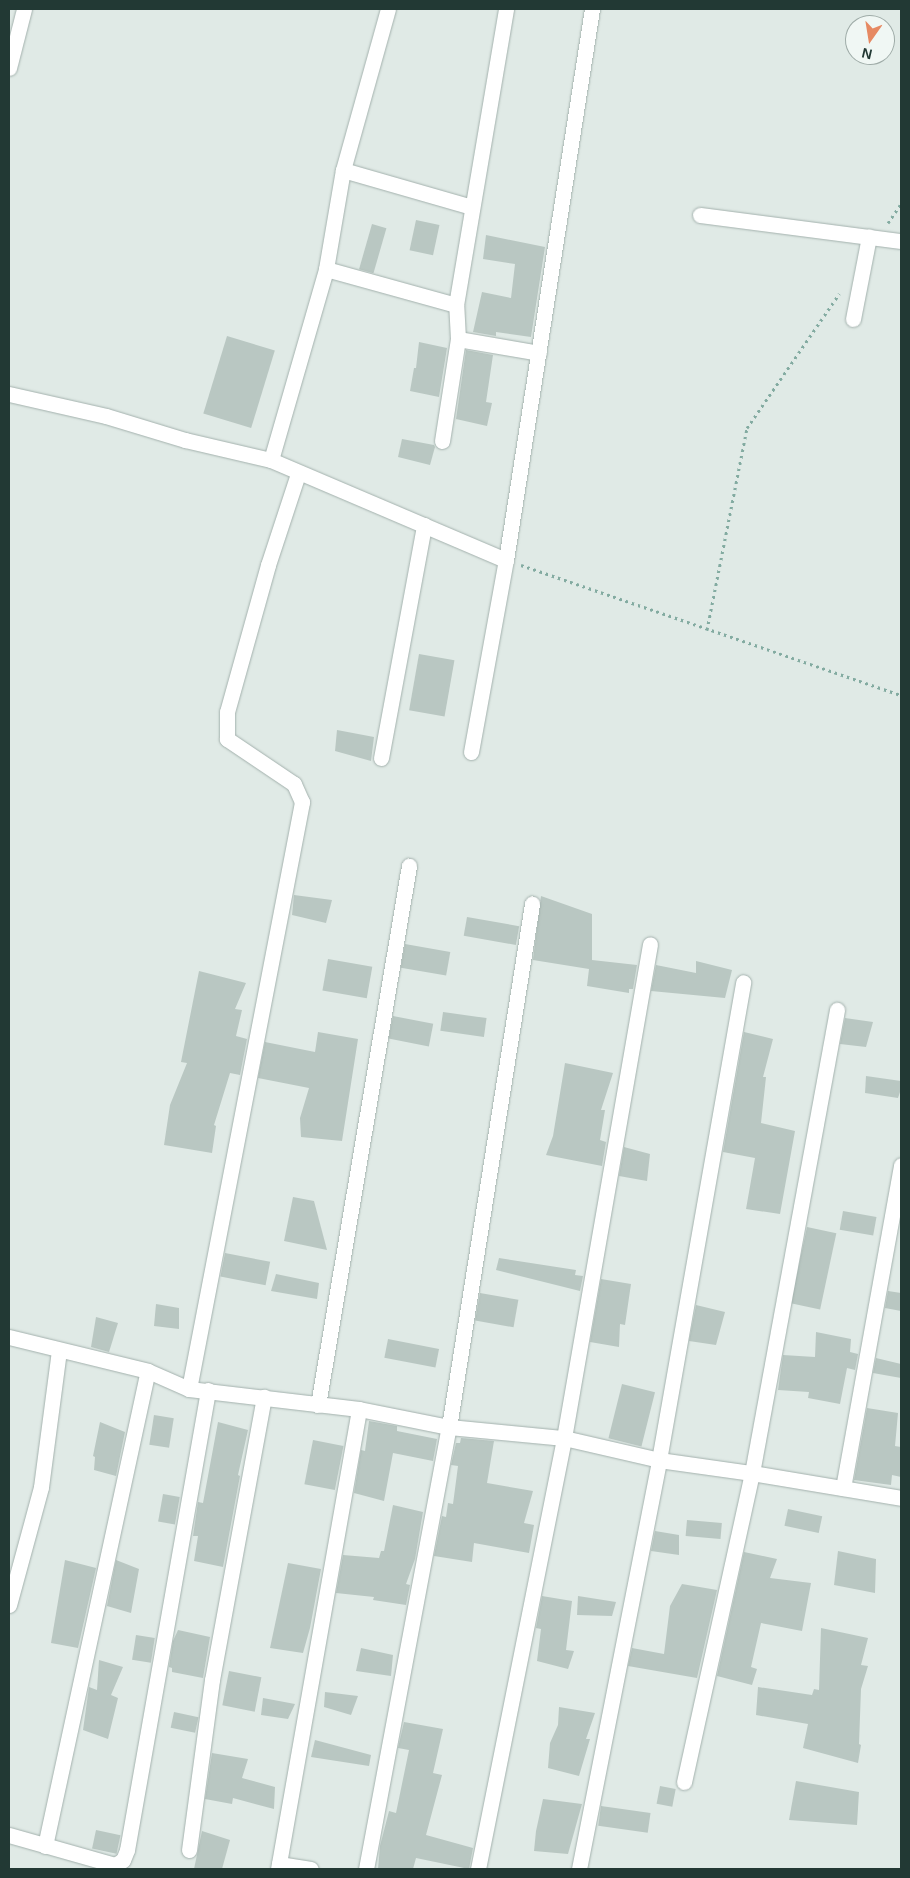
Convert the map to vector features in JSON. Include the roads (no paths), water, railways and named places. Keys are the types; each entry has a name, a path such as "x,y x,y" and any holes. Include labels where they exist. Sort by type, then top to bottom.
{"street":[{"path":"9,68 24,9"},
{"path":"271,460 326,269 343,170 388,9"},
{"path":"442,441 458,339 456,306 506,9"},
{"path":"471,752 506,560 592,9"},
{"path":"343,170 472,207"},
{"path":"700,216 901,241"},
{"path":"853,320 869,237"},
{"path":"326,269 456,306"},
{"path":"458,339 539,353"},
{"path":"9,394 96,413 185,440 271,460 298,474 424,524 506,560"},
{"path":"189,1390 302,802 294,784 227,739 227,712 268,565 298,474"},
{"path":"380,758 424,524"},
{"path":"318,1405 410,866"},
{"path":"366,1869 449,1427 532,904"},
{"path":"478,1869 564,1438 650,944"},
{"path":"580,1869 659,1460 743,982"},
{"path":"684,1782 752,1473 837,1010"},
{"path":"842,1488 901,1165"},
{"path":"9,1337 59,1351 148,1371 189,1390 208,1390 359,1409 449,1427 564,1438 659,1460 752,1473 901,1498"},
{"path":"9,1605 41,1487 59,1351"},
{"path":"46,1846 148,1371"},
{"path":"9,1835 115,1865 123,1860 127,1850 208,1390"},
{"path":"189,1850 212,1680 264,1397"},
{"path":"311,1869 279,1866 359,1409"}]}
